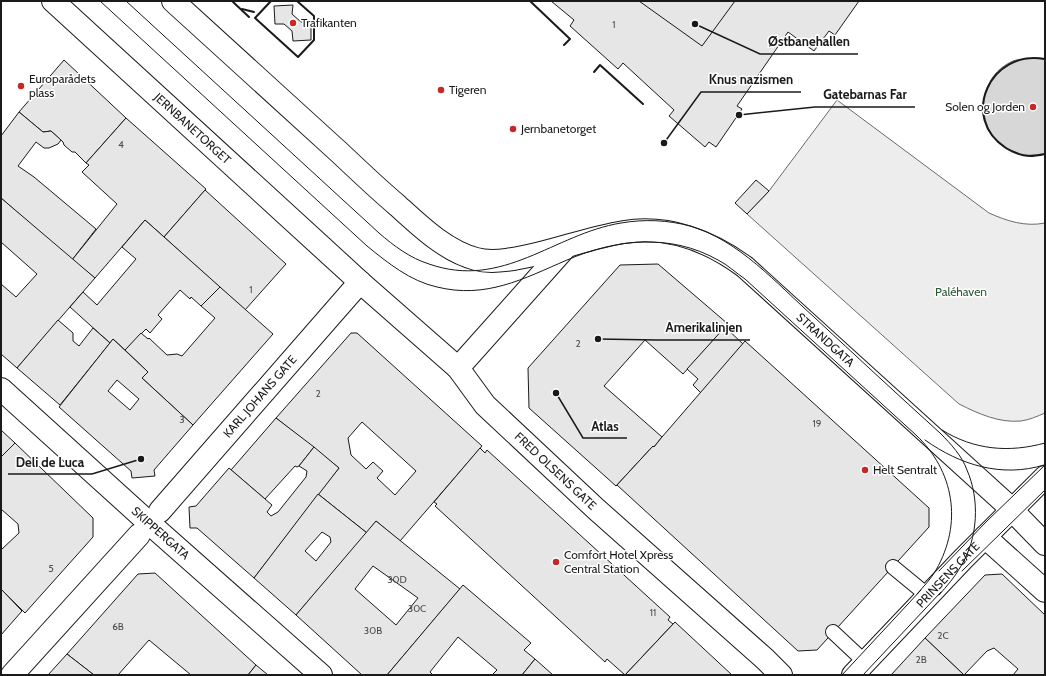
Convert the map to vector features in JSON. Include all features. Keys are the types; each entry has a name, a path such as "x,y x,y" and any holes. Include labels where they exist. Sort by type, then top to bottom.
{"street":[{"name":"JERNBANETORGET","path":"53,1 360,282 458,368"},
{"path":"173,1 388,198 453,250 468,257 488,261 518,258 565,248"},
{"name":"STRANDGATA","path":"565,248 624,232 654,231 692,238 729,255 745,267 1011,510 1045,544"},
{"path":"458,368 565,248"},
{"name":"KARL JOHANS GATE","path":"160,511 360,282"},
{"name":"FRED OLSENS GATE","path":"458,368 485,405 596,509 765,658 781,675"},
{"name":"SKIPPERGATA","path":"1,389 149,523 321,675"},
{"name":"PRINSENS GATE","path":"859,668 927,595 1011,510 1045,478"},
{"path":"12,675 140,535"},
{"path":"985,537 1045,591"}],"lane":[{"path":"893,567 927,595"},
{"path":"833,632 859,668"}],"green space":[{"name":"Paléhaven","path":"837,100 989,213 1023,224 1045,223 1045,413 1021,421 1005,421 982,414 959,404 747,214 769,191"}],"shaded area":[{"path":"1028,58 1045,59 1045,154 1024,155 1012,152 1000,144 991,133 985,120 984,106 986,93 991,80 1000,69 1013,61"}],"building":[{"path":"551,1 641,1 702,45 734,1 859,1 835,35 829,31 814,51 788,32 737,106 742,109 716,147 709,142 705,147 669,116 674,110 623,63 618,69 570,26 574,20"},
{"path":"639,1 735,1 702,46"},
{"name":"Trafikanten","path":"293,5 292,14 301,22 311,22 311,40 293,41 292,31 284,24 275,24 274,6"},
{"path":"64,60 126,118 86,163 75,152 72,152 64,145 63,142 51,131 43,132 19,112"},
{"path":"19,112 43,132 51,131 61,140 58,144 49,148 44,148 36,142 18,166 34,177 96,229 72,260 1,198 1,136"},
{"path":"126,118 206,189 164,237 145,220 95,278 72,260 117,204 82,172 89,165 86,163"},
{"path":"756,180 769,191 747,214 735,203"},
{"path":"205,190 286,264 245,310 164,237"},
{"path":"1,198 95,278 17,368 1,354 1,284 16,297 37,274 1,242"},
{"path":"145,220 220,287 201,306 180,290 158,315 162,319 150,333 146,329 125,350 113,339 110,343 70,307 83,292 97,305 136,259 122,247"},
{"path":"658,264 728,324 683,374 645,340 604,386 662,437 616,486 529,408 528,368 620,265"},
{"path":"220,287 273,334 193,425 142,378 148,372 125,350 141,333 148,339 149,338 167,355 177,354 182,356 215,318 201,306"},
{"path":"58,320 73,333 73,341 79,346 93,328 110,343 60,405 17,368"},
{"path":"725,327 743,344 701,393 693,385 698,379 687,369"},
{"path":"351,333 357,333 482,446 400,541 376,521 367,533 318,494 339,468 276,418","holes":["362,422 416,471 395,495 377,478 383,471 373,462 366,469 351,455 348,438"]},
{"path":"113,339 148,372 142,378 193,425 154,470 155,476 132,478 131,471 59,407","holes":["117,380 139,399 130,410 108,391"]},
{"path":"745,341 929,508 929,527 817,650 798,651 617,485 653,446 654,447"},
{"path":"276,418 314,447 299,466 295,466 265,499 231,470"},
{"path":"1,430 15,443 1,457"},
{"path":"15,443 93,518 93,537 25,613 1,589 1,548 2,549 19,533 18,524 1,509 1,457"},
{"path":"314,447 339,468 254,578 197,528 190,528 189,507 196,506 229,468 272,505 267,512 271,516 278,512 306,477 307,471 299,466"},
{"path":"480,448 485,453 487,450 670,617 668,620 673,624 625,675 607,659 605,662 435,506 437,504 434,502"},
{"path":"318,494 367,533 296,615 254,578","holes":["322,532 330,537 331,542 316,561 305,551"]},
{"path":"376,521 460,589 387,675 362,675 296,615","holes":["373,566 418,598 396,625 355,589"]},
{"path":"155,573 256,665 248,675 191,675 149,640 118,675 94,675 67,654 138,574"},
{"path":"1002,574 1045,615 1045,675 1013,675 1018,669 994,648 987,651 964,675 925,638 985,575"},
{"path":"463,585 531,643 524,650 535,659 522,675 492,675 497,670 458,637 430,672 433,675 387,675"},
{"path":"1,589 22,611 1,635"},
{"path":"675,622 732,675 625,675"},
{"path":"925,638 964,675 891,675"},
{"path":"67,654 94,675 48,675"},
{"path":"535,659 553,675 522,675"},
{"path":"256,665 268,675 248,675"}],"tram line":[{"path":"100,1 367,246 391,265 409,276 427,284 455,290 472,291 488,289 519,280 567,260 605,247 643,242 662,243 700,251 729,267 745,279 916,435 929,449 939,465 946,481 950,498 952,516 950,534 936,570 917,594"},
{"path":"126,1 379,233 402,251 429,264 456,270 481,270 505,265 528,257 597,229 621,223 647,221 665,221 690,226 725,241 741,252 771,277 940,433 962,460 967,470 974,494 974,531 967,555 961,566 954,578 939,595"},
{"path":"942,430 967,442 992,448 1018,448 1045,443"},
{"path":"925,440 952,456 982,467 1013,470 1028,469 1044,465"},
{"path":"939,571 986,522 1045,465"},
{"path":"962,571 1045,490"},
{"path":"842,675 921,590"},
{"path":"863,675 941,592"}],"wall":[{"path":"232,1 249,17"},
{"path":"271,1 255,18 298,57 314,40 314,16 297,1"},
{"path":"530,1 570,39 564,45"},
{"path":"242,9 254,12"},
{"path":"1045,59 1026,59 1009,64 996,75 987,88 983,104 985,120 992,135 1006,148 1018,154 1027,156 1045,154"},
{"path":"594,72 600,65 643,104"}],"place":[{"name":"Trafikanten","path":"293,23"},
{"name":"Østbanehallen","path":"695,24"},
{"name":"Europarådets plass","path":"21,86"},
{"name":"Tigeren","path":"441,90"},
{"name":"Solen og Jorden","path":"1033,107"},
{"name":"Gatebarnas Far","path":"739,115"},
{"name":"Jernbanetorget","path":"513,129"},
{"name":"Knus nazismen","path":"664,143"},
{"name":"Amerikalinjen","path":"598,339"},
{"name":"Atlas","path":"556,393"},
{"name":"Deli de Luca","path":"141,459"},
{"name":"Helt Sentralt","path":"865,470"},
{"name":"Comfort Hotel Xpress Central Station","path":"556,562"}]}
